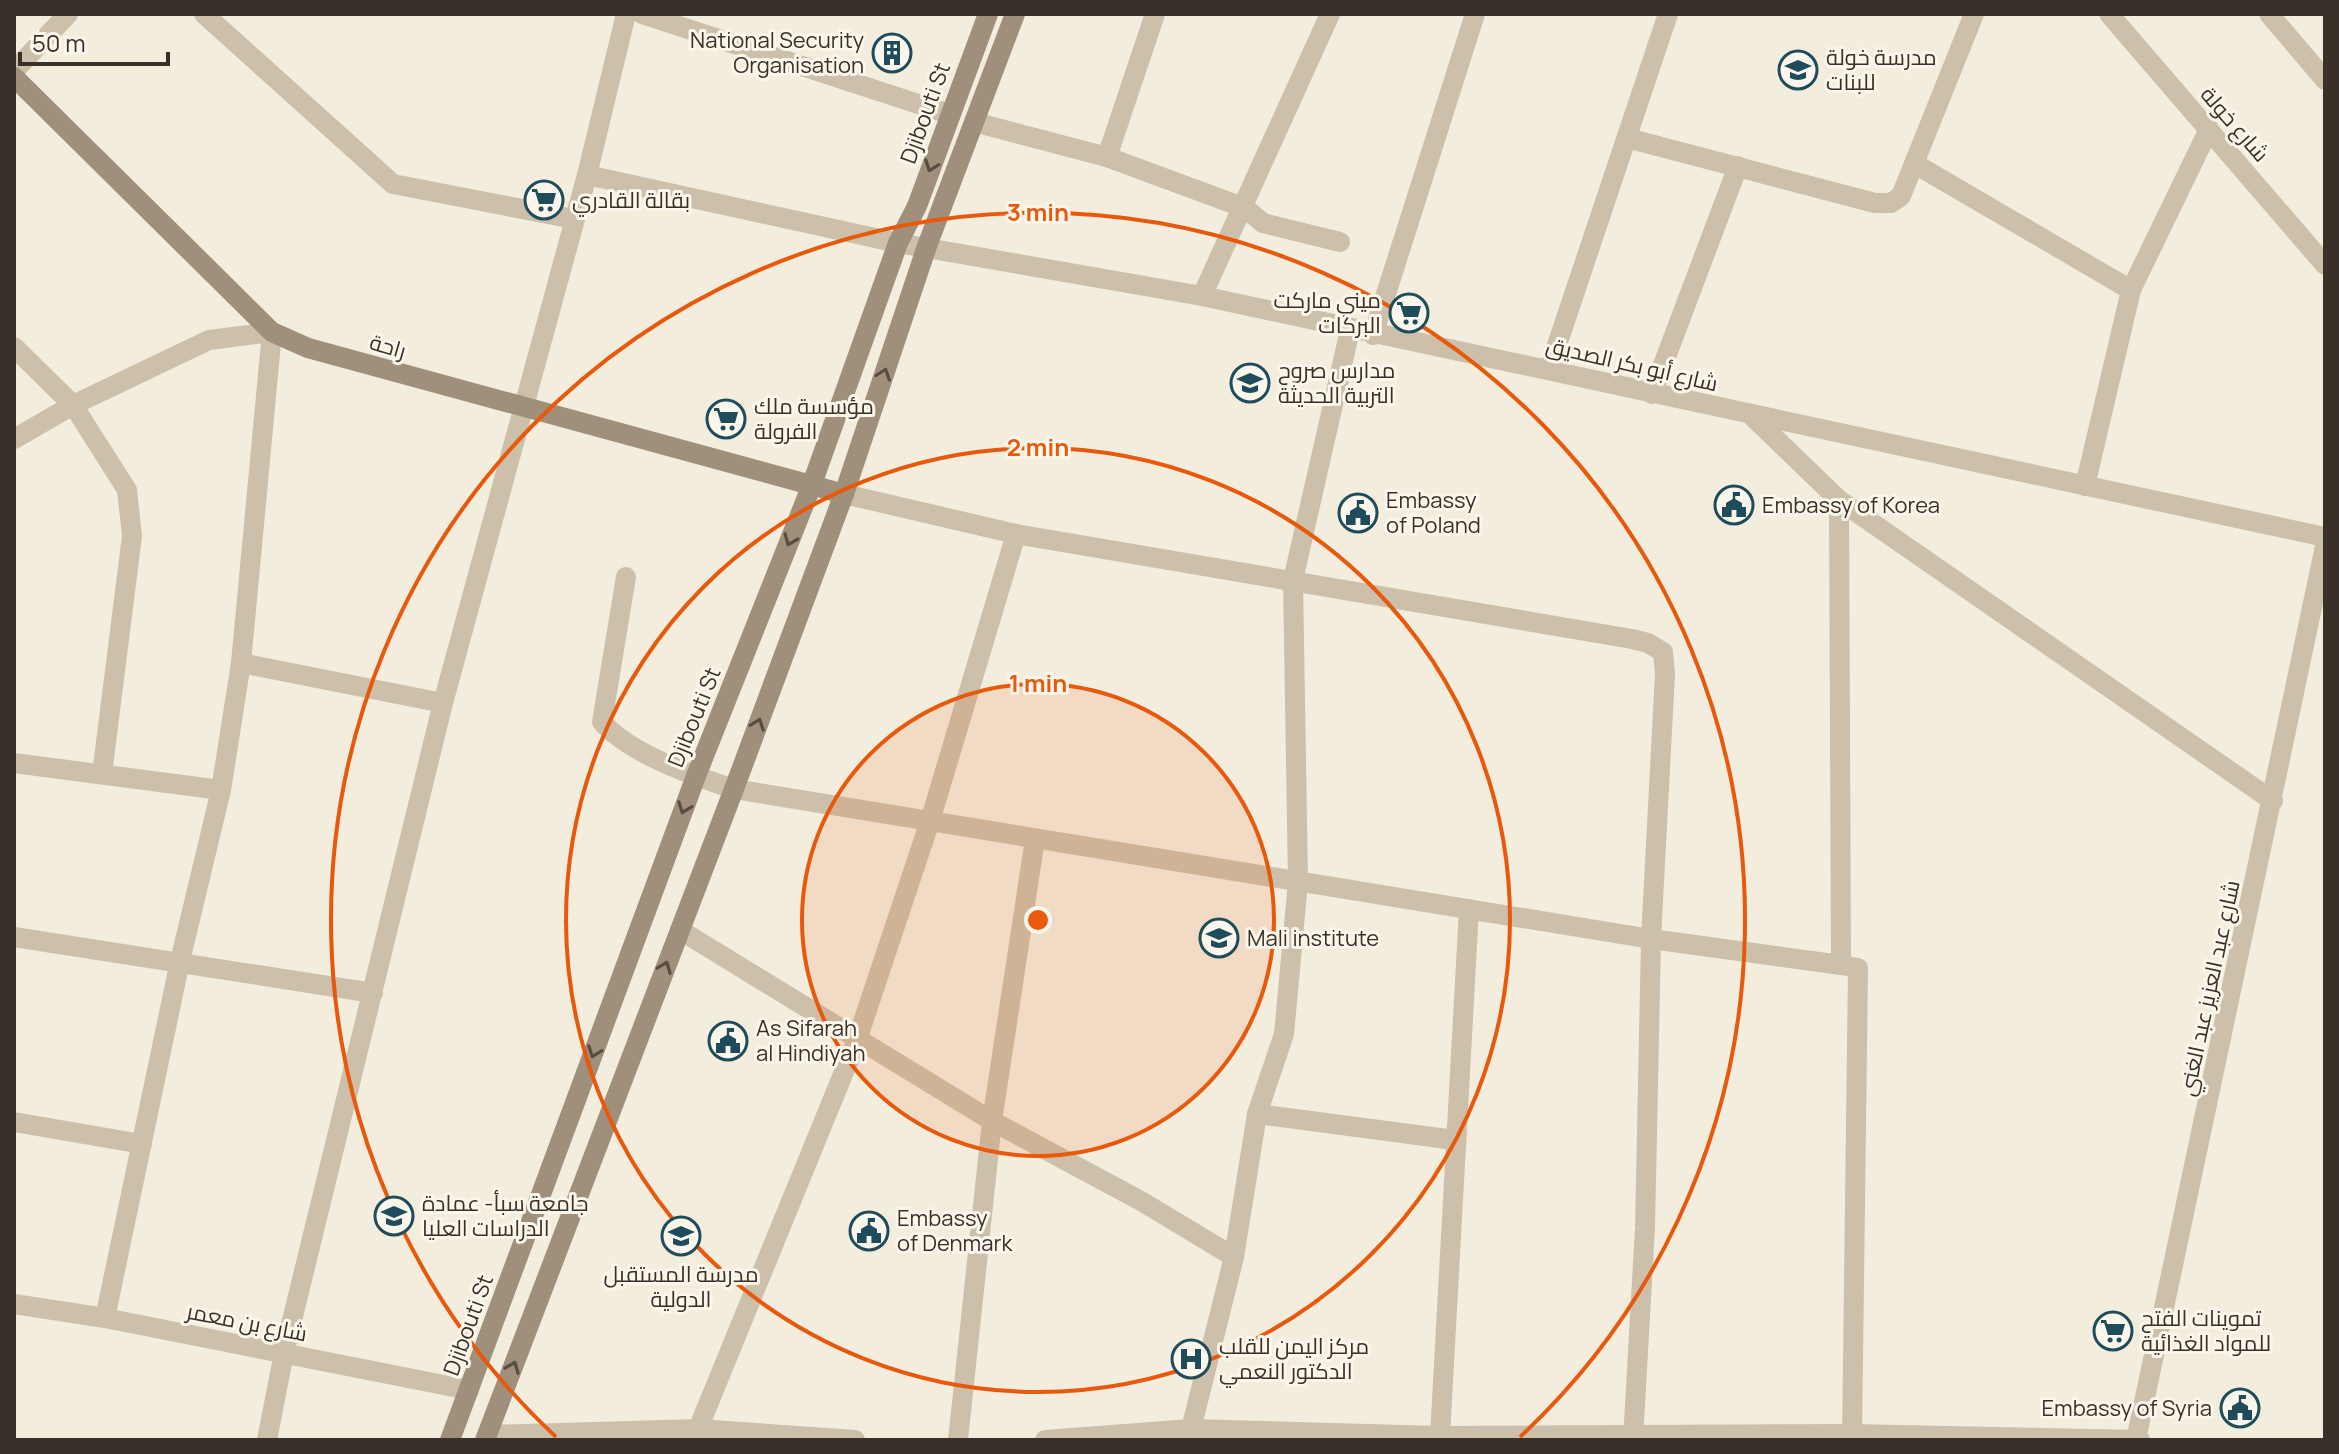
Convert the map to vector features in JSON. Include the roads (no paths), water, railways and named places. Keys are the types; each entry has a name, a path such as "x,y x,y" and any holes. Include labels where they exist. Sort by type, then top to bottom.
{"street":[{"path":"14,71 68,14"},
{"path":"204,14 393,184 574,219"},
{"path":"267,1440 284,1353 443,703 587,175 626,14"},
{"path":"642,14 949,114"},
{"name":"Djibouti St","path":"450,1440 696,776 811,487 898,243 917,206 988,14"},
{"path":"855,1440 698,1429 486,1437 844,494 927,246 1015,14"},
{"path":"1107,157 1155,14"},
{"path":"1202,296 1245,208 1330,14"},
{"path":"1373,335 1475,14"},
{"path":"1549,369 1668,14"},
{"path":"1627,138 1875,203 1891,203 1901,196 1974,14"},
{"name":"شارع خولة","path":"2109,14 2325,265"},
{"path":"2269,14 2325,80"},
{"name":"راحة","path":"14,77 272,332 308,348 844,494"},
{"path":"974,122 1107,157 1245,208 1263,223 1340,242"},
{"path":"2085,486 2131,290 2209,129"},
{"path":"1915,164 2131,290"},
{"path":"1652,394 1738,166"},
{"name":"شارع أبو بكر الصديق","path":"587,175 898,243 1202,296 1373,335 1549,369 1753,417 2325,537"},
{"path":"1191,1429 1234,1257 1257,1114 1284,1034 1298,882 1293,580 1350,330"},
{"path":"14,439 73,405 209,340 272,332 241,663 221,790 180,961 105,1318"},
{"path":"14,347 73,405 127,490 132,536 102,774"},
{"path":"1753,417 1839,500 2273,801"},
{"path":"844,494 1016,534 1632,639 1648,643 1663,652 1651,939 1645,1228 1633,1438"},
{"path":"1839,500 1841,965"},
{"path":"698,1429 857,1040 930,821 1016,534"},
{"name":"شارع عبد العزيز عبد الغني","path":"2137,1440 2325,546"},
{"path":"626,577 602,722 613,734 696,776 734,789 1651,939 1858,968 1852,1437"},
{"path":"241,663 443,703"},
{"path":"14,763 221,790"},
{"path":"958,1440 992,1121 1035,839"},
{"path":"1440,1436 1469,909"},
{"path":"680,930 992,1121 1141,1201 1234,1257"},
{"path":"14,937 373,993"},
{"path":"1257,1114 1455,1140"},
{"path":"14,1122 142,1144"},
{"name":"شارع بن معمر","path":"14,1304 105,1318 469,1390"},
{"path":"1045,1440 1191,1429 1310,1436 2137,1440"}],"place":[{"name":"National Security Organisation","path":"892,53"},
{"name":"مدرسة خولة للبنات","path":"1798,70"},
{"name":"بقالة القادري","path":"544,200"},
{"name":"ميني ماركت البركات","path":"1409,313"},
{"name":"مدارس صروح التربية الحديثة","path":"1250,383"},
{"name":"مؤسسة ملك الفرولة","path":"726,419"},
{"name":"Embassy of Korea","path":"1734,505"},
{"name":"Embassy of Poland","path":"1358,513"},
{"name":"Mali institute","path":"1219,938"},
{"name":"As Sifarah al Hindiyah","path":"728,1041"},
{"name":"جامعة سبأ- عمادة الدراسات العليا","path":"394,1216"},
{"name":"Embassy of Denmark","path":"869,1231"},
{"name":"مدرسة المستقبل الدولية","path":"681,1236"},
{"name":"تموينات الفتح للمواد الغذائية","path":"2113,1331"},
{"name":"مركز اليمن للقلب الدكتور النعمي","path":"1191,1359"},
{"name":"Embassy of Syria","path":"2240,1408"}]}
